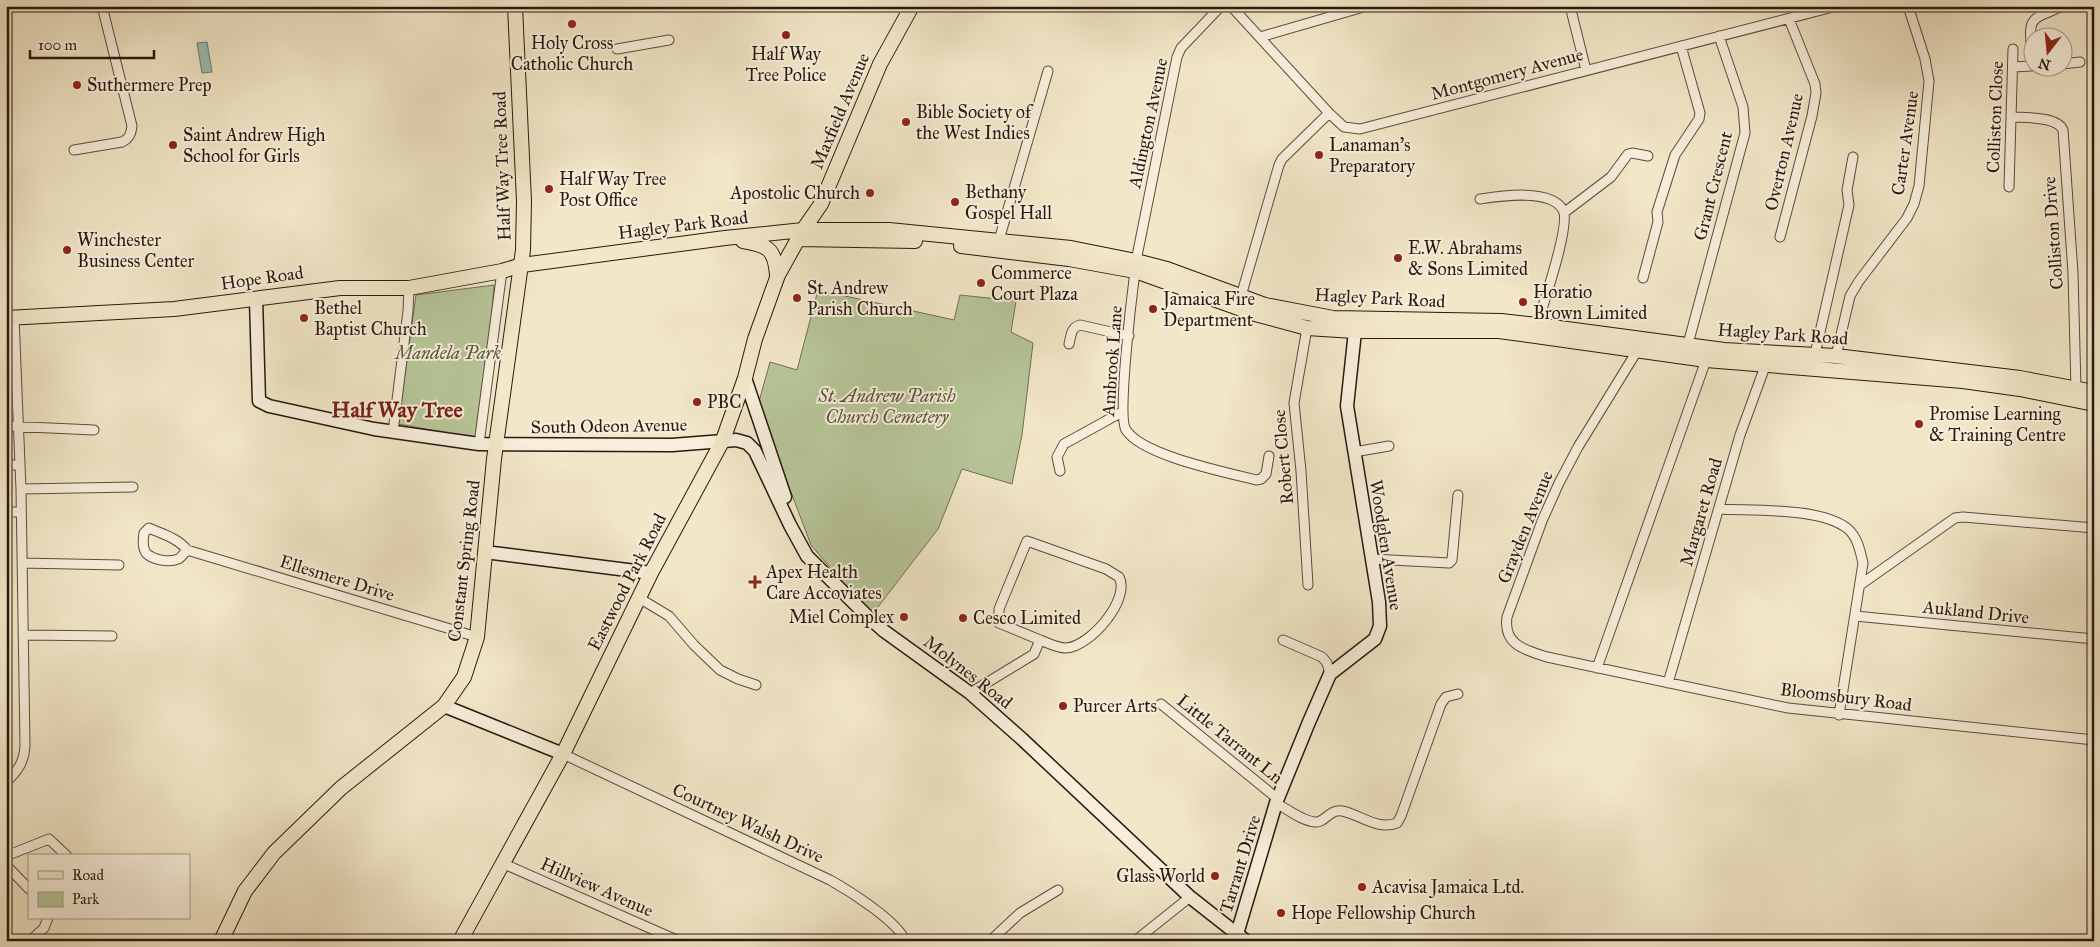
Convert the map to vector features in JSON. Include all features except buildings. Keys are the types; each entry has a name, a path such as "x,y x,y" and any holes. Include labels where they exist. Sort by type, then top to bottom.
{"main road":[{"name":"Half Way Tree Road","path":"514,6 524,200 522,266"},
{"name":"Maxfield Avenue","path":"800,235 821,204 880,64 912,6"},
{"name":"Hagley Park Road","path":"522,266 725,238 889,230 1071,248 1135,266 1255,314 1306,328 1501,321 1688,344 1768,358 1963,380 2094,404"},
{"name":"Hagley Park Road","path":"800,235 967,246 1166,269 1265,305 1334,318 1355,326 1499,331 1706,360 1815,354 2020,378 2094,392"},
{"name":"Eastwood Park Road","path":"460,941 563,754 651,574 723,440 745,378 755,338 778,275 800,235"},
{"path":"725,238 762,244 768,248 776,261 778,275"},
{"name":"Hope Road","path":"9,316 167,310 340,288 409,288 502,272 522,266"},
{"name":"Constant Spring Road","path":"221,941 245,891 274,852 341,788 444,706 464,678 477,637 496,445 522,266"},
{"name":"South Odeon Avenue","path":"256,299 259,401 268,406 393,432 479,444 672,444 742,440 751,447 807,556 817,565"},
{"name":"Woodglen Avenue","path":"1277,801 1330,674 1370,643 1378,633 1381,618 1347,406 1355,326"},
{"name":"Molynes Road","path":"745,378 783,492 817,565 884,631 970,693 1022,739 1190,897 1242,938"},
{"path":"485,552 651,574"},
{"path":"444,706 563,754"},
{"name":"Tarrant Drive","path":"1242,938 1277,801"}],"street":[{"path":"74,150 126,141 131,132 132,126 102,6"},
{"name":"Aldington Avenue","path":"1135,266 1177,57 1181,48 1220,6"},
{"name":"Montgomery Avenue","path":"1231,6 1329,113 1344,127 1360,129 1837,6"},
{"path":"1260,37 1367,6"},
{"path":"1570,6 1586,70"},
{"name":"Carter Avenue","path":"1836,356 1850,296 1906,218 1914,204 1919,186 1929,81 1926,59 1908,6"},
{"path":"2029,28 2037,17 2063,6"},
{"name":"Overton Avenue","path":"1780,237 1812,116 1816,93 1815,84 1789,19"},
{"name":"Grant Crescent","path":"1688,344 1745,132 1743,107 1719,36"},
{"path":"617,49 669,40"},
{"path":"1643,278 1658,222 1657,212 1675,155 1700,113 1681,46"},
{"name":"Colliston Close","path":"2009,187 2013,49"},
{"path":"2072,63 2080,62"},
{"path":"2013,67 2022,67"},
{"path":"999,240 1048,71"},
{"path":"1241,296 1279,164 1329,113"},
{"name":"Colliston Drive","path":"2011,117 2054,121 2063,130 2073,273 2076,389"},
{"path":"1564,212 1611,177 1630,153 1648,156"},
{"path":"1815,354 1849,205 1847,190 1853,157"},
{"path":"1480,199 1513,194 1527,195 1551,200 1562,207 1565,229 1537,325"},
{"name":"Ambrook Lane","path":"1135,266 1122,412 1124,425 1132,437 1167,454 1206,468 1261,479 1266,474 1270,456"},
{"path":"479,444 502,272"},
{"path":"393,432 408,311 409,288"},
{"path":"6,782 16,773 24,756 24,635 19,425 9,316"},
{"path":"1069,344 1075,326 1080,325 1129,336"},
{"name":"Robert Close","path":"1306,328 1294,403 1301,471 1308,585"},
{"name":"Grayden Avenue","path":"1597,668 1528,651 1508,638 1505,628 1511,605 1538,530 1559,483 1578,447 1637,351"},
{"name":"Margaret Road","path":"1668,683 1740,435 1768,358"},
{"path":"1597,668 1706,360"},
{"path":"1060,471 1057,457 1064,444 1122,412"},
{"path":"6,426 19,425 94,430"},
{"path":"1354,452 1389,446"},
{"path":"6,465 20,465"},
{"path":"21,489 133,487"},
{"path":"1372,559 1449,563 1452,560 1458,495"},
{"path":"1719,509 1800,513 1832,520 1848,529 1858,543 1863,563 1840,715"},
{"path":"6,512 21,512"},
{"path":"1860,585 1955,518 1963,517 2094,528"},
{"name":"Ellesmere Drive","path":"186,550 178,559 167,561 155,558 146,553 142,544 144,532 149,528 176,540 186,550 477,637"},
{"path":"1027,541 1106,569 1119,577 1122,588 1109,618 1088,639 1079,645 1067,648 1040,640 999,623 998,617 999,609 1027,541"},
{"path":"22,564 119,565"},
{"path":"639,598 669,616 720,670 756,685"},
{"name":"Aukland Drive","path":"1855,616 2094,639"},
{"path":"24,635 112,636"},
{"path":"970,693 1034,654 1040,640"},
{"path":"1283,640 1322,658 1327,663 1330,674"},
{"name":"Bloomsbury Road","path":"1597,668 1788,708 1840,715 2094,740"},
{"name":"Little Tarrant Ln","path":"1161,704 1277,801 1312,822 1320,821 1330,813 1340,810 1379,824 1392,825 1397,823 1401,816 1441,704 1446,696 1458,694"},
{"name":"Courtney Walsh Drive","path":"563,754 830,880 853,893 874,909 900,932 905,941"},
{"path":"6,856 49,840 65,854"},
{"name":"Hillview Avenue","path":"502,863 679,941"},
{"path":"6,865 28,887"},
{"path":"990,941 1020,914 1058,890"},
{"path":"1135,941 1190,897"},
{"path":"30,941 44,928 47,920"}],"green space":[{"name":"Mandela Park","path":"494,285 490,339 476,438 398,424 416,295"},
{"name":"St. Andrew Parish Church Cemetery","path":"818,290 954,320 960,295 1016,301 1011,332 1033,343 1022,435 1012,484 962,469 938,529 871,616 811,545 758,405 770,362 797,370"}],"water":[{"path":"207,42 212,72 202,73 197,43"}],"place":[{"name":"Holy Cross Catholic Church","path":"572,24"},
{"name":"Half Way Tree Police","path":"786,35"},
{"name":"Suthermere Prep","path":"77,85"},
{"name":"Bible Society of the West Indies","path":"906,122"},
{"name":"Saint Andrew High School for Girls","path":"173,145"},
{"name":"Lanaman's Preparatory","path":"1319,155"},
{"name":"Half Way Tree Post Office","path":"549,189"},
{"name":"Apostolic Church","path":"870,193"},
{"name":"Bethany Gospel Hall","path":"955,202"},
{"name":"Winchester Business Center","path":"67,250"},
{"name":"E.W. Abrahams & Sons Limited","path":"1398,258"},
{"name":"Commerce Court Plaza","path":"981,283"},
{"name":"St. Andrew Parish Church","path":"797,298"},
{"name":"Horatio Brown Limited","path":"1523,302"},
{"name":"Jamaica Fire Department","path":"1153,309"},
{"name":"Bethel Baptist Church","path":"304,318"},
{"name":"PBC","path":"697,402"},
{"name":"Promise Learning & Training Centre","path":"1919,424"},
{"name":"Apex Health Care Accoviates","path":"755,582"},
{"name":"Miel Complex","path":"904,617"},
{"name":"Cesco Limited","path":"963,618"},
{"name":"Purcer Arts","path":"1063,706"},
{"name":"Glass World","path":"1215,876"},
{"name":"Acavisa Jamaica Ltd.","path":"1362,887"},
{"name":"Hope Fellowship Church","path":"1281,913"}],"district":[{"name":"Half Way Tree","path":"397,409"}]}
